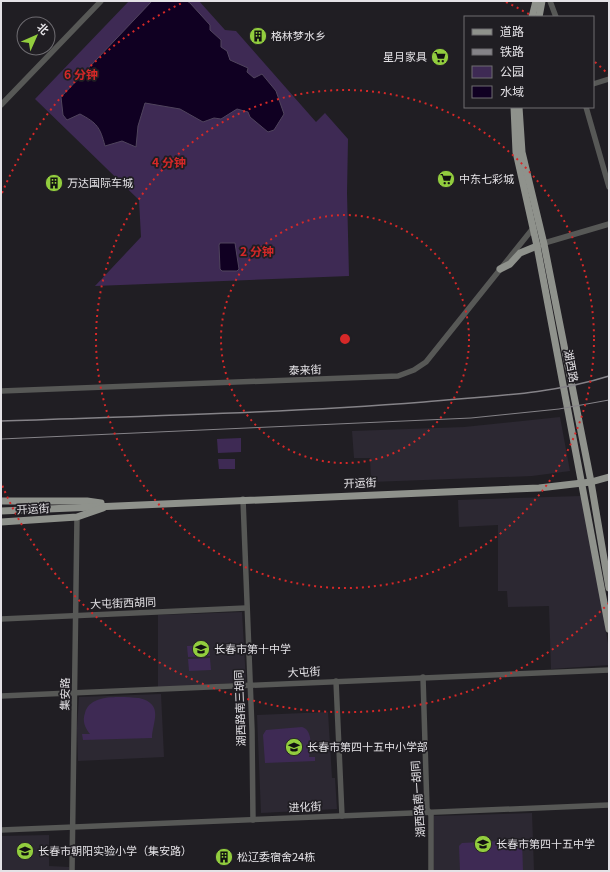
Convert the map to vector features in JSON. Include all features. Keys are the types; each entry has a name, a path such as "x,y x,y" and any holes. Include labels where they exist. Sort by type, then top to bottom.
{"main road":[{"path":"532,16 536,1"},
{"path":"539,16 542,1"},
{"name":"湖西路","path":"514,108 513,124 516,152 533,229 540,245 591,482 609,588"},
{"name":"湖西路","path":"519,108 522,152 538,222 540,245 609,629"},
{"path":"500,269 510,264 520,253 540,245"},
{"name":"开运街","path":"1,511 243,499 539,488 591,482 609,477"},
{"name":"开运街","path":"1,501 87,501 111,505"},
{"name":"开运街","path":"1,522 77,517 111,505"}],"street":[{"path":"1,105 101,1"},
{"path":"550,1 556,16"},
{"path":"594,84 609,79"},
{"path":"586,108 609,187"},
{"name":"泰来街","path":"1,391 398,376 414,370 426,362 538,222"},
{"path":"540,245 609,224"},
{"name":"湖西路南三胡同","path":"243,499 250,685 253,820"},
{"name":"集安路","path":"72,871 77,517"},
{"name":"大屯街西胡同","path":"1,619 246,608"},
{"name":"大屯街","path":"1,696 609,670"},
{"name":"湖西路南一胡同","path":"423,677 427,810 431,815 431,871"},
{"path":"336,681 342,816"},
{"name":"进化街","path":"1,830 609,805"}],"shaded area":[{"path":"560,417 570,471 532,476 371,482 370,458 354,458 352,431 464,427"},
{"path":"581,496 604,618 609,650 609,665 551,669 549,606 508,607 507,591 498,591 498,525 459,527 458,500"},
{"name":"长春市第十中学","path":"242,612 246,682 158,688 158,615"},
{"path":"161,694 164,757 78,761 77,728 79,697"},
{"name":"长春市第四十五中小学部","path":"328,712 332,778 335,778 337,809 261,813 257,715"},
{"name":"长春市第四十五中学","path":"532,813 534,871 434,871 434,816"},
{"name":"长春市朝阳实验小学（集安路）","path":"49,835 49,866 69,867 69,871 1,871 1,836"}],"green space":[{"path":"129,1 199,1 225,30 236,31 316,122 325,113 348,139 347,193 349,276 95,286 141,237 139,200 35,99"},
{"path":"241,438 241,452 218,453 217,439"},
{"path":"218,459 235,459 235,469 219,469"},
{"path":"210,645 210,656 188,657 187,646"},
{"path":"210,658 211,670 189,671 188,659"},
{"path":"116,697 139,698 147,701 155,709 152,738 83,740 82,734 90,734 85,727 84,719 88,707 93,702 100,699"},
{"path":"302,727 306,729 310,735 311,744 309,757 315,757 315,761 265,763 263,735 266,730"},
{"path":"522,840 523,871 460,871 459,846 462,843"}],"water":[{"path":"152,1 187,1 210,25 210,30 221,40 221,47 227,51 230,60 248,68 247,72 254,78 262,74 276,91 284,114 274,130 268,132 250,117 248,112 237,109 221,119 214,118 203,122 180,109 145,103 138,126 136,147 122,141 105,146 97,126 90,120 80,114 67,120 63,115 61,97"},
{"path":"220,243 235,243 239,269 237,271 222,271 220,269"}],"tram line":[{"path":"1,439 471,418 559,409 609,400"}],"railway":[{"path":"1,421 265,412 371,406 517,394 564,387 609,376"}],"place":[{"name":"格林梦水乡","path":"258,36"},
{"name":"星月家具","path":"440,57"},
{"name":"中东七彩城","path":"446,179"},
{"name":"万达国际车城","path":"54,183"},
{"name":"长春市第十中学","path":"201,649"},
{"name":"长春市第四十五中小学部","path":"294,747"},
{"name":"长春市第四十五中学","path":"483,844"},
{"name":"长春市朝阳实验小学（集安路）","path":"25,851"},
{"name":"松辽委宿舍24栋","path":"224,857"}]}
